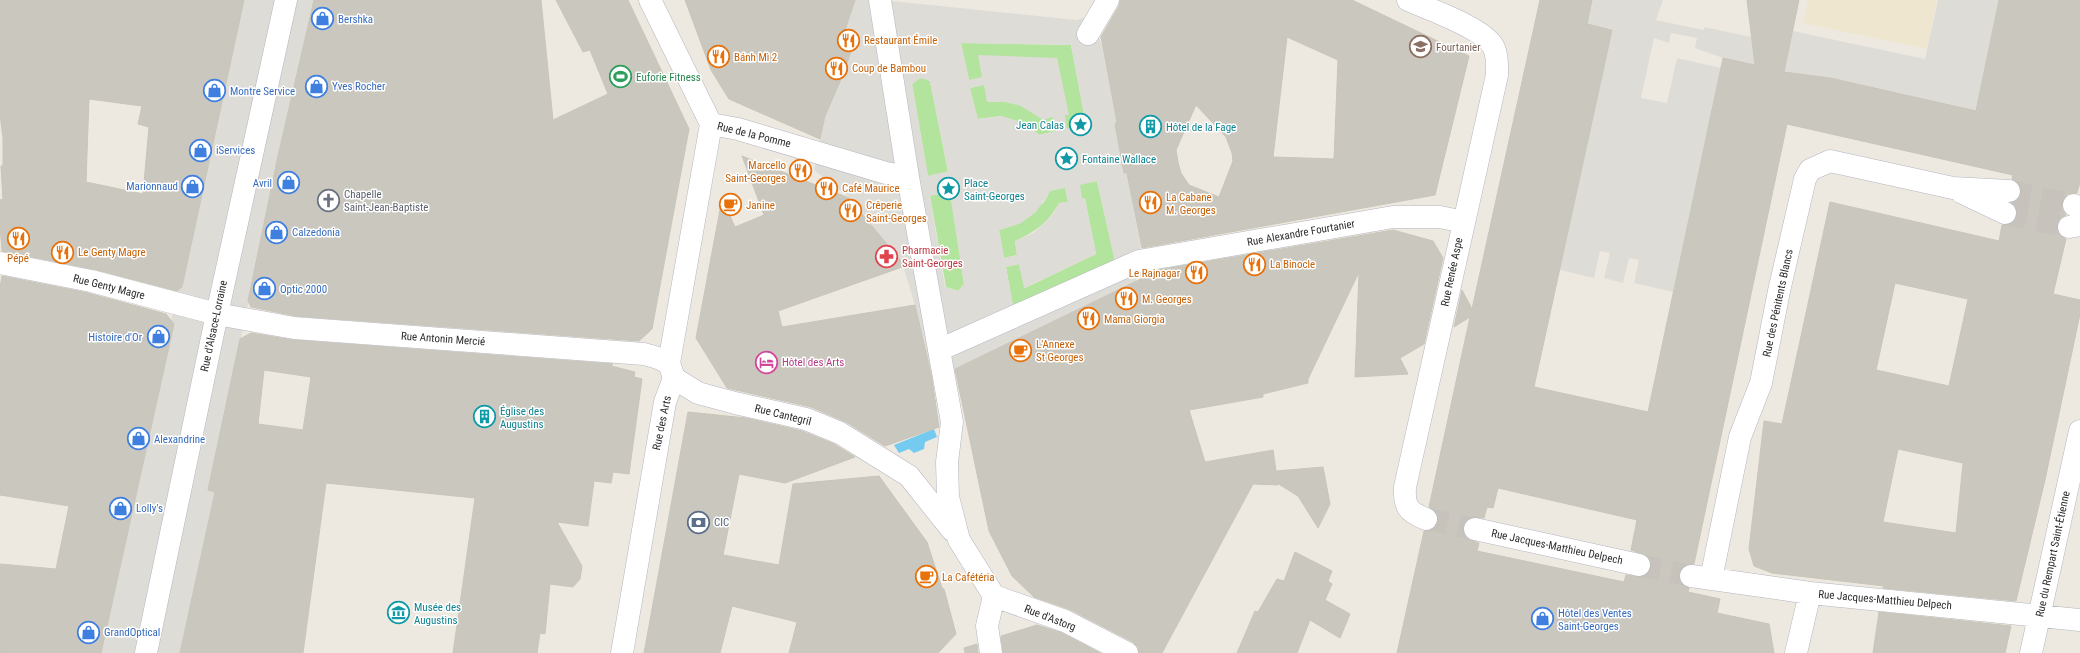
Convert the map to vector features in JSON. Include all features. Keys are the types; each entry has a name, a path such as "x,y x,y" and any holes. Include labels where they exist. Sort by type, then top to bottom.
{"street":[{"name":"Rue d'Alsace-Lorraine","path":"146,653 217,314 286,0"},
{"name":"Rue de la Pomme","path":"650,0 711,124 738,129 886,173 908,178"},
{"path":"880,0 908,178 952,422 947,462 948,497 959,540 994,596 987,626 991,653"},
{"path":"1088,34 1108,0"},
{"name":"Rue Renée Aspe","path":"1408,0 1476,30 1487,38 1493,47 1497,59 1497,75 1405,487 1404,498 1406,506 1414,514 1426,519"},
{"name":"Rue des Arts","path":"622,653 671,371 711,124"},
{"name":"Rue des Pénitents Blancs","path":"1701,578 1740,437 1761,383 1779,291 1805,180 1810,170 1830,161 1953,188 2009,191"},
{"name":"Rue des Pénitents Blancs","path":"1953,188 2005,213"},
{"name":"Rue Alexandre Fourtanier","path":"939,350 1139,261 1393,217 1440,218 1464,222"},
{"name":"Rue Genty Magre","path":"0,263 90,281 217,314"},
{"name":"Rue Antonin Mercié","path":"217,314 294,328 644,354 658,358 671,371"},
{"name":"Rue Cantegril","path":"671,371 698,393 734,404 806,419 840,433 909,476 959,540"},
{"name":"Rue du Rempart Saint-Étienne","path":"2031,653 2080,431"},
{"path":"909,476 923,477 936,471 947,462"},
{"name":"Rue Jacques-Matthieu Delpech","path":"1476,529 1639,565"},
{"name":"Rue Jacques-Matthieu Delpech","path":"1701,578 1810,593 2080,620"},
{"path":"1796,653 1810,593"},
{"name":"Rue d'Astorg","path":"994,596 1065,621 1127,653"}],"shaded area":[{"path":"244,0 314,0 208,490 215,492 180,653 101,653 174,324 171,321 177,291 182,287"},
{"name":"Place Saint-Georges","path":"855,0 882,0 1076,20 1084,18 1095,24 1102,47 1117,122 1115,124 1124,173 1127,173 1141,248 1136,281 957,369 930,379 915,305 903,266 866,217 846,195 814,170 826,111 855,40 843,36","holes":["961,43 1071,45 1086,125 1067,129 1065,115 1069,115 1057,58 978,55 982,77 969,80","921,78 930,81 948,171 928,176 912,84","984,85 987,102 1005,102 1021,106 1043,120 1053,117 1056,131 1039,135 1030,127 1018,121 1001,116 978,119 970,88","1097,181 1115,261 1013,306 1006,267 1019,264 1024,288 1096,254 1085,198 1082,198 1080,185","1065,188 1068,202 1059,203 1053,214 1034,233 1015,241 1017,255 1004,258 999,230 1021,223 1036,212 1050,191","950,192 964,284 958,291 945,287 930,196"]},
{"path":"1592,0 1663,0 1656,20 1704,30 1704,27 1789,45 1793,31 1925,59 1938,0 1999,0 1976,111 1830,78 1797,74 1723,58 1695,48 1697,38 1671,33 1669,43 1654,38 1641,98 1667,103 1677,58 1721,68 1673,292 1634,283 1639,260 1629,258 1623,283 1604,278 1610,253 1600,251 1594,278 1560,270 1612,29 1587,24"},
{"path":"1808,0 1937,0 1927,49 1803,23"}],"green space":[{"path":"961,43 1071,45 1086,125 1067,129 1054,117 1057,131 1039,135 1030,127 1001,116 977,119 970,88 983,85 969,80"},
{"path":"921,77 930,81 948,172 928,176 912,84"},
{"path":"1097,181 1115,261 1013,306 1006,267 1019,264 1025,288 1096,254 1085,199 1082,199 1079,184"},
{"path":"1065,187 1068,202 1059,203 1046,221 1029,234 1015,241 1017,255 1004,258 999,230 1021,223 1044,202 1050,191"},
{"path":"950,192 964,284 958,291 946,287 930,195"}],"water":[{"path":"934,429 937,437 925,442 924,449 914,453 909,449 899,453 894,445"}],"building":[{"path":"0,0 244,0 182,287 177,291 93,269 2,251 0,200 3,199 1,166 3,166 3,138 0,114","holes":["89,99 142,106 138,124 149,127 143,194 86,182"]},
{"path":"314,0 541,0 553,120 608,94 590,50 583,52 556,0 628,0 689,129 652,329 639,341 296,316 251,307 248,301 278,156"},
{"path":"685,0 855,0 843,36 855,40 842,77 825,116 820,139 729,99 711,70"},
{"path":"1120,0 1352,0 1469,56 1435,195 1142,248 1127,173 1124,173 1115,124 1117,122 1101,37 1119,6","holes":["1287,37 1338,60 1334,159 1273,157","1196,105 1226,137 1232,153 1233,161 1219,197 1189,185 1181,173 1178,162 1176,150"]},
{"path":"1540,0 1592,0 1587,24 1612,30 1534,387 1648,412 1723,58 1755,65 1747,0 1799,0 1784,72 1830,78 1976,111 1999,0 2080,0 2080,182 2077,193 2068,194 2064,198 2062,204 2066,215 2057,222 2057,229 2060,235 2066,239 2053,294 2080,300 2080,314 2045,480 2016,601 1883,588 1884,586 1772,573 1754,566 1749,549 1764,421 1782,424 1830,202 1999,241 2002,225 2012,223 2016,218 2017,212 2012,203 2019,198 2021,192 2020,185 2012,179 2013,175 1787,124 1694,564 1686,565 1681,569 1679,575 1680,581 1689,588 1688,592 1720,599 1717,613 1769,624 1774,653 1397,653 1424,531 1433,529 1438,523 1436,512 1429,507 1470,317 1454,327 1462,290 1472,309","holes":["1895,283 1968,299 1949,386 1876,370","1898,449 1963,463 1956,533 1883,522","1498,488 1637,520 1631,550 1648,556 1651,562 1651,568 1648,573 1642,577 1626,575 1624,582 1477,551 1479,543 1466,538 1463,532 1463,526 1471,517 1484,518 1487,507 1493,508"]},
{"path":"742,156 849,198 905,266 778,311 782,327 915,305 932,379 939,427 885,446 846,422 811,407 727,388 696,338 722,199 735,227 764,215"},
{"path":"1393,230 1433,241 1443,258 1424,344 1400,358 1408,374 1355,377 1359,272 1308,379 1308,383 1263,394 1263,397 1189,410 1205,462 1273,450 1276,471 1323,467 1330,504 1318,528 1298,496 1277,483 1278,485 1253,484 1162,653 1139,653 1138,647 1133,642 1071,610 1034,597 1012,576 989,531 955,369 1147,276 1146,272"},
{"path":"2,276 88,293 166,314 174,324 101,653 0,653 0,564 56,569 69,506 0,495 0,287"},
{"path":"251,333 293,340 613,364 611,366 635,372 634,377 642,379 629,474 613,472 611,483 594,481 588,526 557,522 582,566 580,579 573,587 550,584 545,634 540,633 537,653 453,653 475,498 326,483 303,653 180,653 215,492 208,490 240,339","holes":["264,370 311,377 303,430 258,424"]},
{"path":"688,412 746,418 802,431 834,444 855,457 785,483 739,474 723,555 779,565 793,484 879,476 927,542 942,588 944,589 956,634 938,653 789,653 797,622 732,606 720,653 644,653"},
{"path":"1295,552 1332,571 1328,581 1332,584 1325,600 1350,614 1340,638 1310,620 1297,653 1237,653 1255,611 1258,612 1277,579 1284,581"},
{"path":"1879,612 2011,626 2005,653 1873,653"},
{"path":"1037,625 1060,632 1100,653 1003,653 1001,636"},
{"path":"977,644 978,653 965,653 964,648"}],"tunnel":[{"path":"2009,191 2074,205"},
{"path":"2005,213 2069,227"},
{"path":"1426,519 1475,529"},
{"path":"1639,565 1691,576"}],"place":[{"name":"Bershka","path":"322,19"},
{"name":"Restaurant Émile","path":"848,40"},
{"name":"Fourtanier","path":"1421,47"},
{"name":"Bánh Mì 2","path":"718,57"},
{"name":"Coup de Bambou","path":"837,68"},
{"name":"Euforie Fitness","path":"620,77"},
{"name":"Yves Rocher","path":"316,86"},
{"name":"Montre Service","path":"214,91"},
{"name":"Jean Calas","path":"1080,125"},
{"name":"Hôtel de la Fage","path":"1150,127"},
{"name":"iServices","path":"201,150"},
{"name":"Fontaine Wallace","path":"1066,159"},
{"name":"Marcello Saint-Georges","path":"801,171"},
{"name":"Avril","path":"288,183"},
{"name":"Marionnaud","path":"193,186"},
{"name":"Café Maurice","path":"826,188"},
{"name":"Place Saint-Georges","path":"948,189"},
{"name":"Chapelle Saint-Jean-Baptiste","path":"329,200"},
{"name":"La Cabane M. Georges","path":"1150,203"},
{"name":"Janine","path":"731,205"},
{"name":"Crêperie Saint-Georges","path":"851,211"},
{"name":"Calzedonia","path":"277,232"},
{"name":"Pépé","path":"18,238"},
{"name":"Le Genty Magre","path":"63,252"},
{"name":"Pharmacie Saint-Georges","path":"887,256"},
{"name":"La Binocle","path":"1254,264"},
{"name":"Le Rajnagar","path":"1196,273"},
{"name":"Optic 2000","path":"265,289"},
{"name":"M. Georges","path":"1126,299"},
{"name":"Mama Giorgia","path":"1088,319"},
{"name":"Histoire d'Or","path":"158,337"},
{"name":"L'Annexe St Georges","path":"1020,350"},
{"name":"Hôtel des Arts","path":"767,362"},
{"name":"Église des Augustins","path":"485,417"},
{"name":"Alexandrine","path":"139,439"},
{"name":"Lolly's","path":"121,508"},
{"name":"CIC","path":"699,522"},
{"name":"La Cafétéria","path":"926,577"},
{"name":"Musée des Augustins","path":"399,613"},
{"name":"Hôtel des Ventes Saint-Georges","path":"1543,619"},
{"name":"GrandOptical","path":"89,632"}]}
